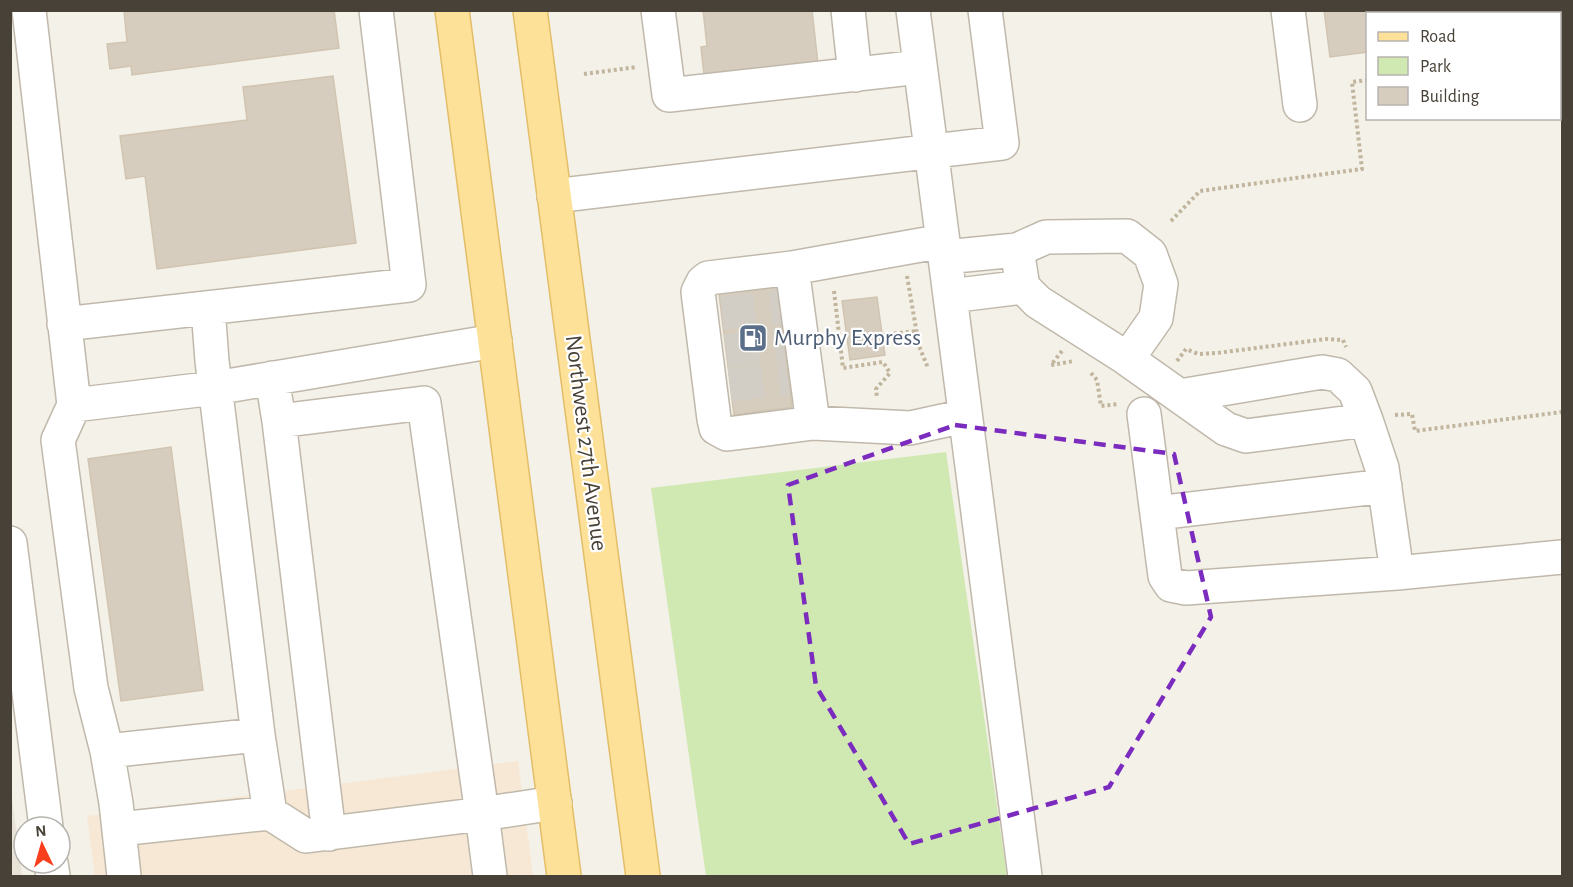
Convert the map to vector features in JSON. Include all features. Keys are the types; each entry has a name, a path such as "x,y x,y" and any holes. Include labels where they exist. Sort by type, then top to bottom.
{"main road":[{"path":"452,10 564,876"},
{"name":"Northwest 27th Avenue","path":"530,10 643,876"}],"street":[{"path":"30,10 74,405 58,440 91,688 107,751 124,876"},
{"path":"64,324 409,285 376,10"},
{"path":"658,10 669,95 920,67"},
{"path":"848,10 855,75"},
{"path":"913,10 1024,876"},
{"path":"554,196 1002,143 985,10"},
{"path":"1288,10 1300,105"},
{"path":"965,416 910,428 813,423 727,434 716,428 720,386 711,315 698,292 708,278 944,249 1017,250 1046,237 1127,236 1150,254 1161,284 1156,318 1135,348 1123,356"},
{"path":"1017,250 1023,287 1038,302 1123,356 1226,429 1246,436 1366,420"},
{"path":"792,268 789,305 793,343 798,376 813,423"},
{"path":"950,296 1023,287"},
{"path":"208,308 215,388 258,735 270,813"},
{"path":"74,405 215,388 495,341"},
{"path":"417,354 490,876"},
{"path":"1180,396 1322,372 1338,375 1355,391 1382,468 1397,573"},
{"path":"272,378 329,834"},
{"path":"279,421 424,403"},
{"path":"1144,414 1165,576 1171,585 1186,588 1397,573 1563,557"},
{"path":"1157,513 1384,486"},
{"path":"10,543 25,768 42,815"},
{"path":"107,751 258,735"},
{"path":"119,829 270,813 306,836 555,803"}],"path":[{"path":"584,74 639,67"},
{"path":"1172,221 1200,191 1362,169 1352,82 1366,80"},
{"path":"905,269 919,346 930,375"},
{"path":"834,290 843,368 883,362 890,373 876,389 879,426"},
{"path":"882,335 916,331"},
{"path":"1063,349 1051,365 1079,361"},
{"path":"1085,367 1097,380 1101,406"}],"highlighted area":[{"path":"955,425 1174,454 1211,617 1109,787 909,844 816,686 788,485"}],"shaded area":[{"path":"518,761 533,876 95,876 87,816"},
{"path":"10,790 14,815 12,815 12,875 22,876 11,876"}],"green space":[{"path":"946,452 1007,876 706,876 651,488"}],"building":[{"path":"124,10 334,10 339,48 132,75 131,66 110,69 107,44 127,42"},
{"path":"703,10 812,10 818,64 705,84 701,47 707,46"},
{"path":"1324,10 1540,10 1540,12 1366,12 1366,52 1330,57"},
{"path":"333,76 356,243 157,269 145,176 126,179 120,136 247,120 243,87"},
{"path":"776,279 792,407 734,415 718,286"},
{"path":"877,297 885,355 850,360 842,301"},
{"path":"171,447 203,690 121,701 88,459"}],"tunnel":[{"path":"722,313 780,307"},
{"path":"726,351 784,344"},
{"path":"730,385 788,378"}],"place":[{"name":"Murphy Express","path":"753,338"}]}
